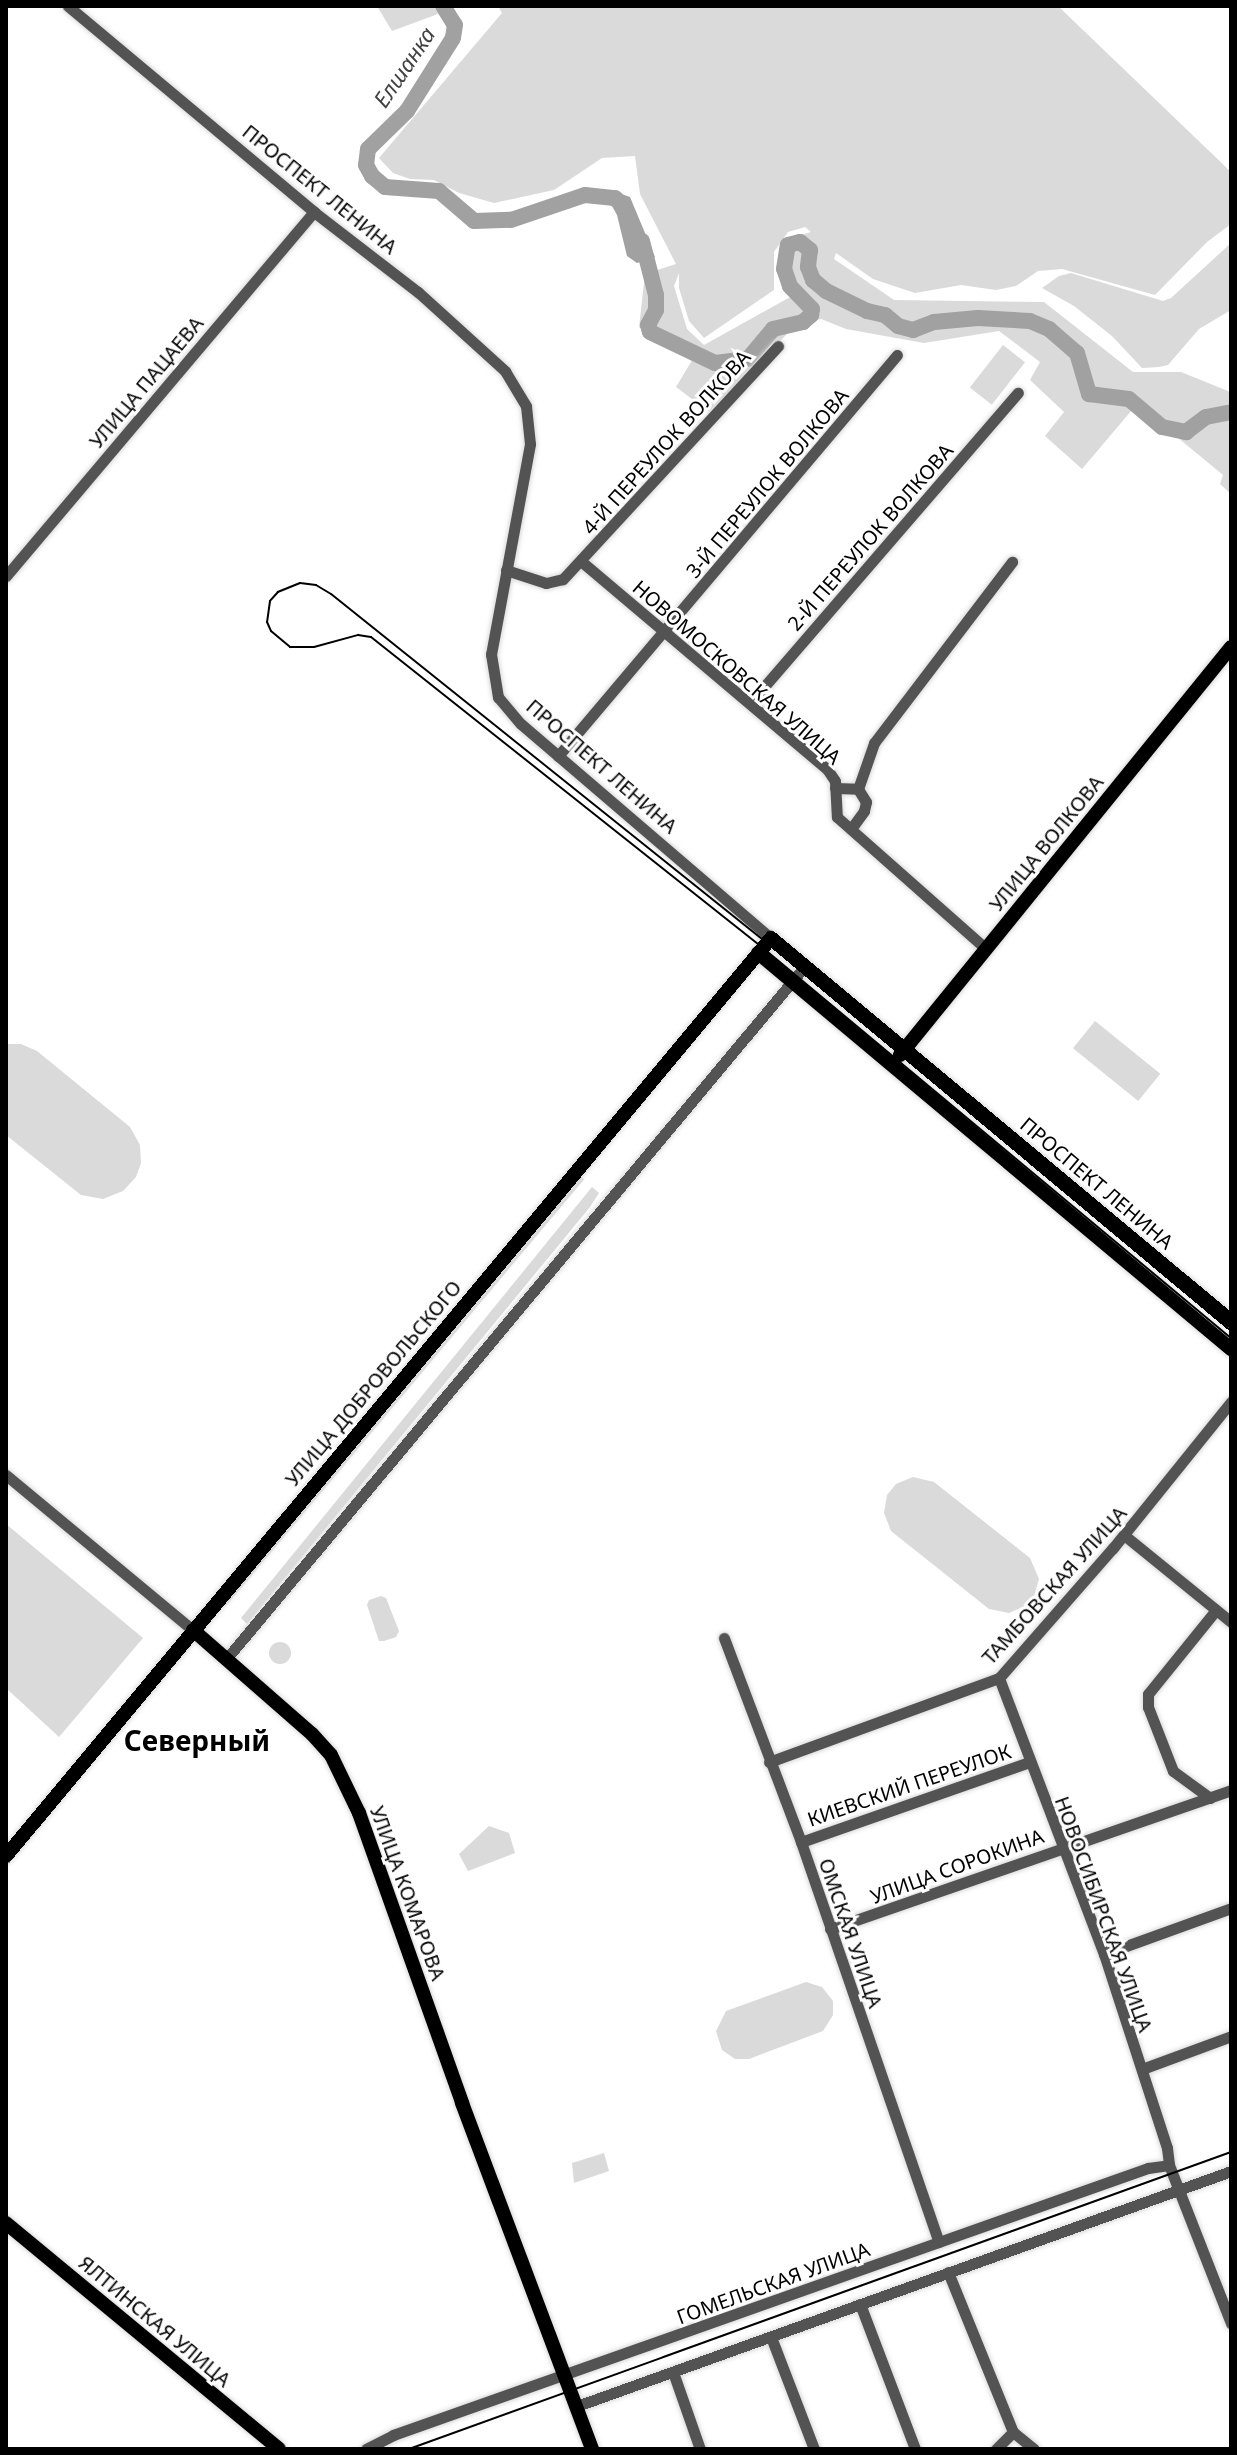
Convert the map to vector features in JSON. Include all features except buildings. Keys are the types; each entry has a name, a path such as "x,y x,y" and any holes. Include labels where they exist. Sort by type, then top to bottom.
{"main road":[{"name":"УЛИЦА ВОЛКОВА","path":"892,1065 1231,647"},
{"name":"УЛИЦА ДОБРОВОЛЬСКОГО","path":"6,1856 771,938"},
{"name":"ПРОСПЕКТ ЛЕНИНА","path":"771,938 1225,1316"},
{"name":"ПРОСПЕКТ ЛЕНИНА","path":"758,953 1231,1349"},
{"name":"УЛИЦА КОМАРОВА","path":"193,1630 312,1734 331,1755 359,1813 462,2103 592,2449"},
{"name":"ЯЛТИНСКАЯ УЛИЦА","path":"6,2223 279,2449"}],"street":[{"name":"ПРОСПЕКТ ЛЕНИНА","path":"68,6 314,212 418,292 505,371 517,386 526,406 530,444 491,654 492,677 505,709 771,938"},
{"name":"УЛИЦА ПАЦАЕВА","path":"6,576 314,212"},
{"name":"4-Й ПЕРЕУЛОК ВОЛКОВА","path":"506,570 546,583 563,579 582,562 778,346"},
{"name":"3-Й ПЕРЕУЛОК ВОЛКОВА","path":"558,756 897,355"},
{"name":"2-Й ПЕРЕУЛОК ВОЛКОВА","path":"750,703 1018,393"},
{"name":"НОВОМОСКОВСКАЯ УЛИЦА","path":"582,562 827,769 835,781 837,817 986,949"},
{"path":"858,789 874,743 1012,562"},
{"path":"835,788 858,789"},
{"path":"851,829 864,811 866,802 858,789"},
{"path":"227,1658 805,966"},
{"path":"978,1136 992,1122"},
{"path":"1062,1206 1075,1191"},
{"path":"1205,1327 1225,1316"},
{"name":"ТАМБОВСКАЯ УЛИЦА","path":"769,1762 999,1678 1124,1535 1231,1402"},
{"name":"УЛИЦА КОМАРОВА","path":"6,1475 193,1630"},
{"path":"1124,1535 1231,1622"},
{"path":"1210,1798 1173,1771 1148,1707 1148,1694 1216,1610"},
{"name":"ОМСКАЯ УЛИЦА","path":"724,1638 801,1842 939,2242"},
{"name":"НОВОСИБИРСКАЯ УЛИЦА","path":"999,1678 1061,1848 1104,1954 1167,2148 1169,2165"},
{"name":"КИЕВСКИЙ ПЕРЕУЛОК","path":"801,1842 1029,1762"},
{"name":"УЛИЦА СОРОКИНА","path":"830,1929 1231,1790"},
{"path":"1104,1954 1231,1908"},
{"path":"1142,2069 1231,2036"},
{"path":"1169,2165 1231,2323"},
{"name":"ГОМЕЛЬСКАЯ УЛИЦА","path":"366,2449 393,2435 565,2377 1148,2168 1169,2165"},
{"path":"577,2406 1231,2171"},
{"path":"948,2272 1013,2432 1034,2449"},
{"path":"860,2304 915,2449"},
{"path":"771,2337 814,2449"},
{"path":"673,2372 700,2449"},
{"path":"996,2449 1013,2432"}],"shaded area":[{"path":"377,6 434,6 438,14 392,31"},
{"path":"498,6 1058,6 1231,172 1231,224 1207,242 1155,295 1062,269 1038,271 1016,286 996,290 961,285 915,293 873,279 836,253 834,259 894,300 1044,302 1133,372 1181,372 1228,391 1231,393 1231,494 1220,484 1223,475 1137,404 1082,469 1045,436 1064,412 1030,380 1040,362 999,331 924,343 846,329 821,319 795,326 709,412 676,387 694,357 639,327 645,274 676,264 640,194 635,156 602,158 554,190 494,203 459,193 434,180 410,179 393,173 379,158 502,13","holes":["805,227 811,232 791,238 780,260 792,296 704,345 687,329 674,286 679,273 679,288 689,321 704,338 774,290 774,252 788,232"]},
{"path":"613,191 630,197 655,257 637,263 627,256 617,215 606,195"},
{"path":"1231,243 1231,310 1199,329 1168,365 1142,368 1112,336 1074,306 1042,288 1059,276 1071,273 1163,301 1171,298"},
{"path":"1003,345 1025,362 992,405 970,388"},
{"path":"1095,1021 1160,1074 1138,1101 1073,1048"},
{"path":"6,1044 21,1044 37,1051 130,1127 140,1145 141,1163 136,1177 123,1191 103,1199 81,1195 6,1135"},
{"path":"578,1174 584,1179 226,1606 220,1601"},
{"path":"592,1187 599,1193 590,1207 247,1624 241,1618"},
{"path":"913,1477 934,1482 1030,1558 1039,1579 1034,1596 1027,1605 1009,1613 989,1609 891,1531 884,1513 887,1495 896,1484"},
{"path":"6,1524 143,1638 59,1737 6,1688"},
{"path":"381,1596 386,1598 399,1631 396,1637 384,1641 379,1641 367,1605 369,1600"},
{"path":"280,1642 288,1645 291,1653 288,1661 280,1664 272,1661 269,1653 272,1645"},
{"path":"489,1826 509,1833 515,1853 468,1871 459,1854"},
{"path":"806,1982 822,1987 833,2001 833,2015 823,2031 749,2059 735,2059 722,2050 716,2031 726,2011"},
{"path":"604,2153 609,2171 574,2183 572,2163"}],"waterway":[{"name":"Елшанка","path":"443,6 455,25 453,38 407,111 368,149 366,165 372,176 385,187 439,191 474,221 511,220 585,195 615,198 624,207"},
{"name":"Елшанка","path":"642,241 656,295 656,310 648,325 650,332 715,363 748,359 773,329 803,322 811,315 812,309 790,286 784,269 788,245 800,242 810,250 808,267 813,280 826,291 867,311 885,315 898,326 913,330 934,322 978,318 1030,321 1049,329 1077,353 1089,394 1129,399 1162,427 1186,432 1206,417 1231,412"}],"tram line":[{"path":"1231,1331 767,943 331,594 316,585 300,583 278,592 270,601 267,622 271,631 290,647 314,647 358,635 371,637 763,948 1231,1338"},
{"path":"409,2449 1231,2152"}],"district":[{"name":"Северный","path":"197,1740"}]}
